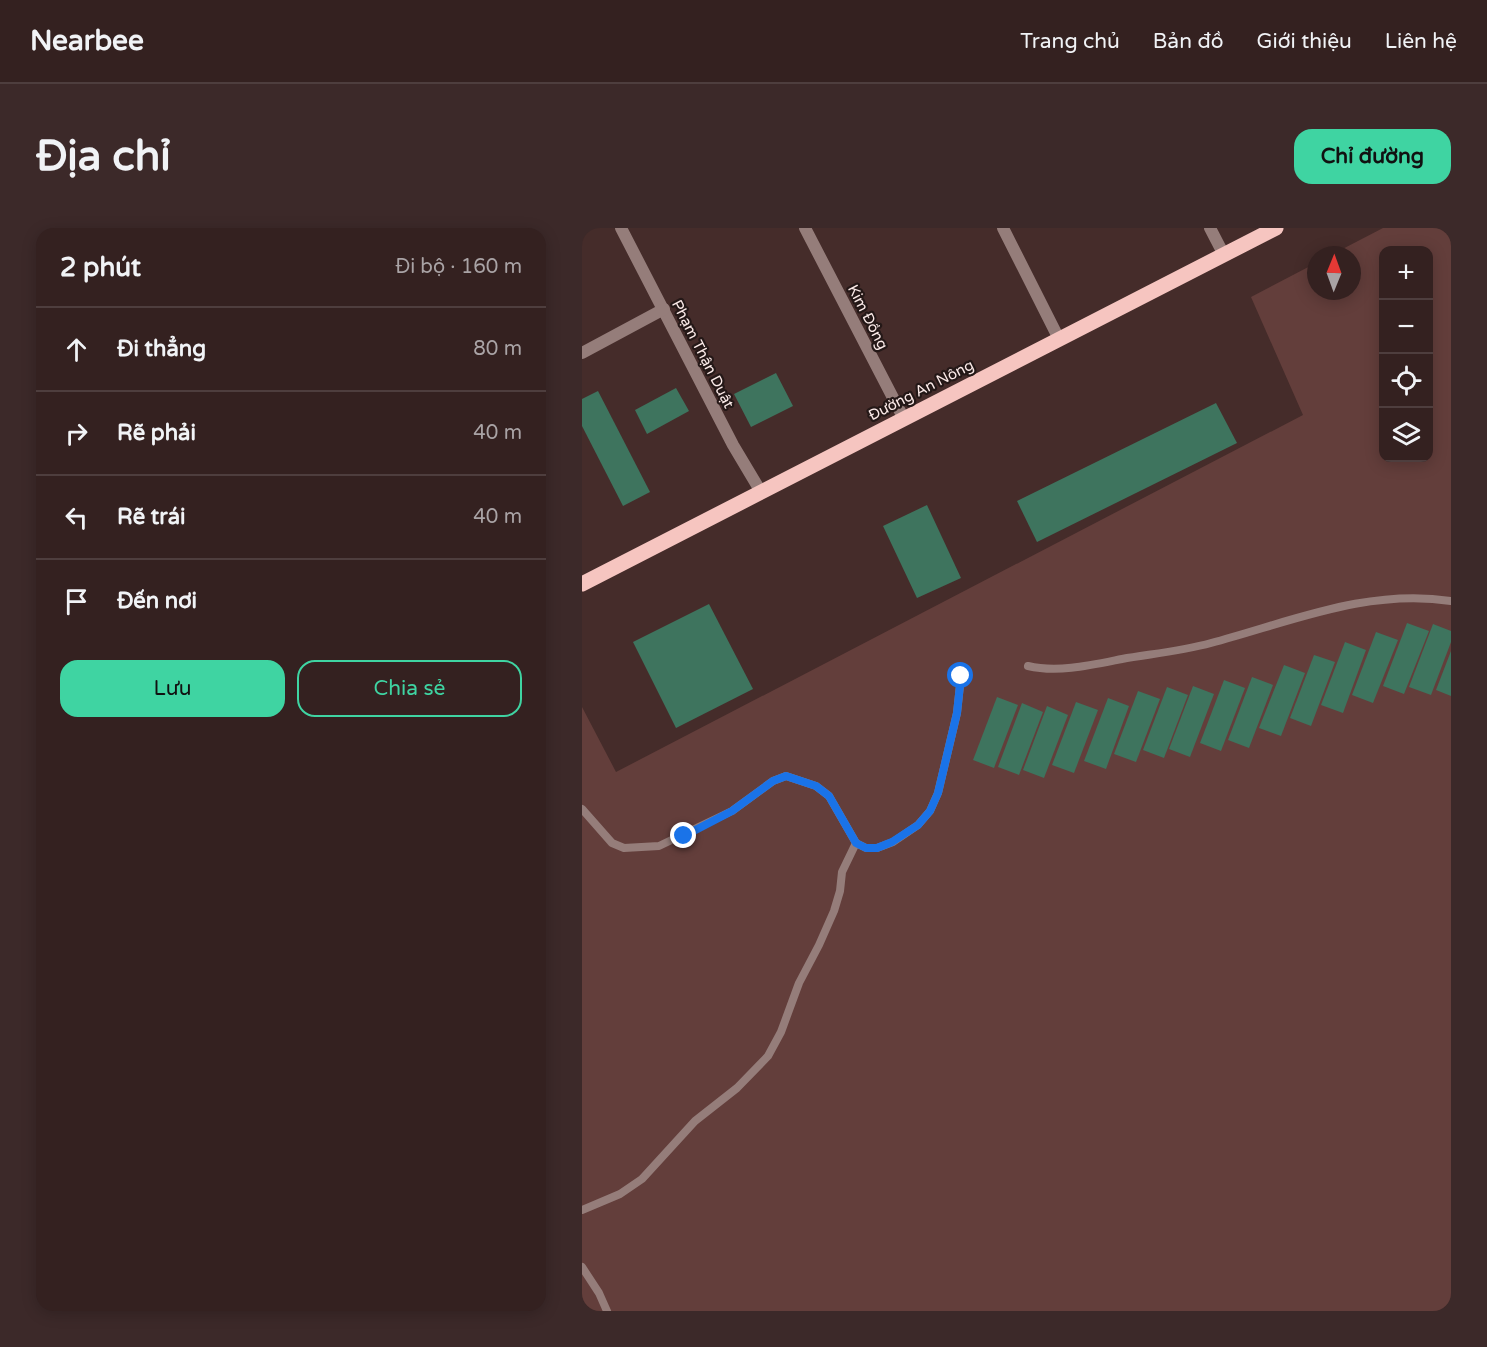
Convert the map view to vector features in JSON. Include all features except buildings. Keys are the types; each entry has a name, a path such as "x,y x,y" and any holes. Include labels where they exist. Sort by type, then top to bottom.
{"main road":[{"name":"Đường An Nông","path":"582,584 1276,228"}],"street":[{"name":"Phạm Thận Duật","path":"621,228 733,445 762,492"},
{"name":"Kim Đồng","path":"806,228 904,419"},
{"path":"1003,228 1059,339"},
{"path":"1210,228 1224,255"},
{"path":"582,353 664,309"}],"lane":[{"path":"1028,666 1044,670 1056,669 1209,644 1350,604 1391,598 1431,598 1451,601"},
{"path":"582,809 612,843 624,848 658,846 732,811 773,781 786,776 816,786 829,796 856,843 866,848 877,848 892,842 918,825 930,811 938,793 957,713 961,676"},
{"path":"582,1210 620,1194 642,1179 695,1121 737,1088 768,1056 782,1032 799,983 834,911 840,891 842,872 856,843"},
{"path":"582,1267 599,1293 607,1311"}],"shaded area":[{"path":"1383,228 1451,228 1451,1311 582,1311 582,707 616,772 1303,415 1251,297 1307,268 1307,300 1361,300 1361,246 1348,246"}],"route":[{"path":"684,836 732,811 773,781 786,776 816,786 829,796 856,843 866,848 877,848 892,842 918,825 930,811 938,793 957,713 961,676"}]}
